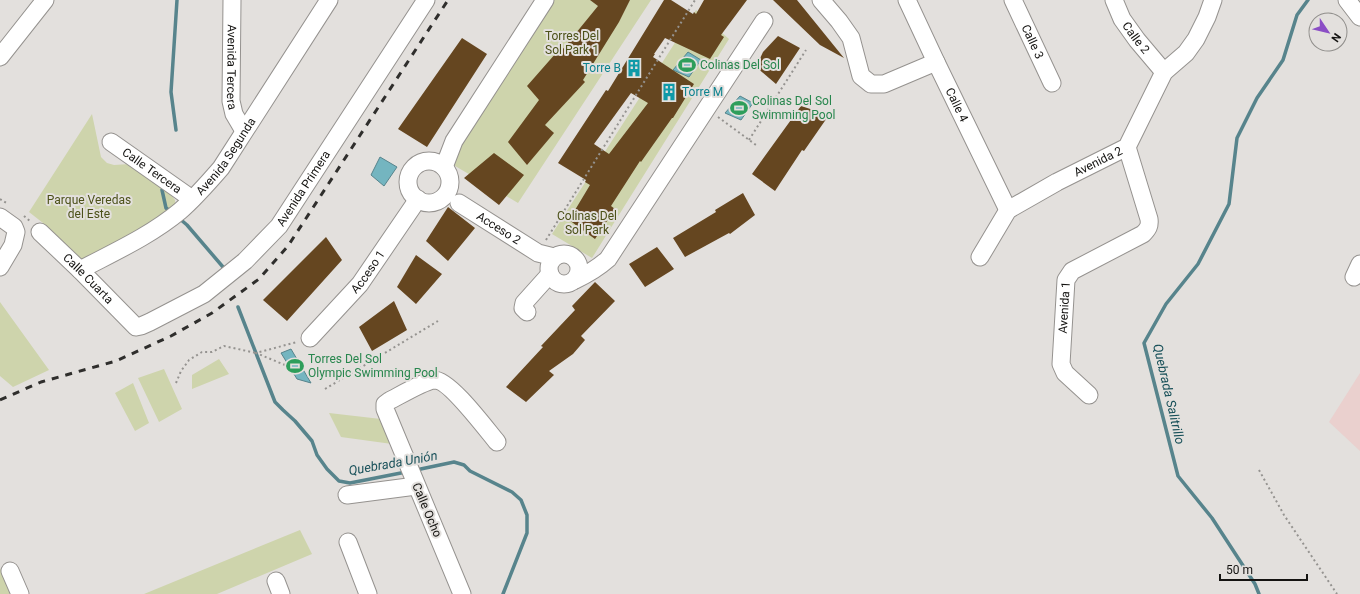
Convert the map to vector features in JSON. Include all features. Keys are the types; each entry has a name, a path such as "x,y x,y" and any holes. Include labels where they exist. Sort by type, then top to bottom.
{"street":[{"path":"0,56 45,0"},
{"name":"Avenida Tercera","path":"232,0 231,100 234,114 244,131"},
{"name":"Avenida Segunda","path":"80,270 127,246 181,210 221,168 329,0"},
{"name":"Avenida Primera","path":"134,326 137,328 204,294 247,259 279,226 426,0"},
{"path":"438,164 545,0"},
{"path":"821,0 851,38 861,76 871,84 884,84 936,62"},
{"name":"Calle 4","path":"907,0 1008,210"},
{"name":"Calle 3","path":"1013,0 1052,83"},
{"name":"Calle 2","path":"1114,0 1122,19 1137,40 1164,72"},
{"name":"Avenida 2","path":"980,257 1008,210 1057,182 1127,147 1164,72 1186,53 1196,39 1207,17 1213,0"},
{"path":"1347,0 1360,17"},
{"path":"527,312 523,308 524,303 555,263 560,254 572,255 584,269 608,259 764,21"},
{"name":"Calle Tercera","path":"111,142 192,199"},
{"name":"Avenida 1","path":"1089,395 1065,373 1061,364 1066,280 1072,271 1143,234 1150,226 1127,147"},
{"path":"426,161 438,164 448,173 450,180 445,193 433,202 425,202 413,195 410,190 409,177 415,167 426,161"},
{"name":"Acceso 2","path":"445,193 555,263 553,280 558,283 571,283 584,269"},
{"name":"Acceso 1","path":"310,338 360,284 418,199"},
{"path":"0,217 14,227 16,232 13,244 0,267"},
{"name":"Calle Cuarta","path":"40,232 80,270 134,326"},
{"name":"Calle Ocho","path":"461,594 385,409 385,404 427,382 434,380 441,382 448,386 497,442"},
{"path":"347,495 412,476"},
{"path":"348,542 368,594"},
{"path":"10,571 20,594"}],"path":[{"path":"538,253 695,0"},
{"path":"749,140 806,50"},
{"path":"706,108 756,145"},
{"path":"555,263 573,253 584,269"},
{"path":"325,389 438,321"},
{"path":"256,353 310,338"},
{"path":"176,383 181,370 189,360 202,352 212,352 224,346 256,353 285,365"},
{"path":"1259,470 1284,515 1337,594"}],"shaded area":[{"path":"1360,373 1360,451 1329,422"}],"green space":[{"name":"Torres Del Sol Park 1","path":"550,0 651,0 518,203 450,163"},
{"name":"Colinas Del Sol Park","path":"696,10 729,39 592,258 552,234"},
{"name":"Parque Veredas del Este","path":"92,114 101,157 107,163 114,165 130,164 171,195 175,200 175,204 166,215 78,263 40,227 43,223 29,212"},
{"path":"0,302 49,370 13,387 0,376"},
{"path":"219,359 229,374 192,389 192,375"},
{"path":"164,369 182,409 159,422 138,378"},
{"path":"133,383 149,423 135,431 115,393"},
{"path":"329,413 381,419 392,444 341,437"},
{"path":"300,530 312,554 217,594 144,594"},
{"path":"0,568 10,594 0,594"}],"water":[{"name":"Colinas Del Sol","path":"688,52 701,60 689,77 673,70"},
{"name":"Colinas Del Sol Swimming Pool","path":"740,96 753,103 741,120 725,113"},
{"path":"380,157 397,167 384,186 371,175"},
{"name":"Torres Del Sol Olympic Swimming Pool","path":"291,349 311,383 297,379 281,353"}],"building":[{"path":"590,0 630,0 619,22 583,80 585,82 545,125 554,133 527,165 508,142 539,100 527,86 556,53 558,55 598,6"},
{"path":"664,0 671,0 693,14 694,12 696,14 704,0 747,0 721,35 724,37 710,59 665,38 654,54 653,57 694,84 673,118 641,162 640,161 611,206 615,209 595,239 569,220 590,185 585,182 586,180 558,163 606,90 608,91","holes":["631,93 648,103 609,154 594,144"]},
{"path":"773,0 797,0 844,58 820,45"},
{"path":"778,36 800,48 776,84 756,67 763,52"},
{"path":"462,38 487,54 427,147 398,129"},
{"path":"801,106 829,115 804,151 802,150 775,191 752,174"},
{"path":"494,153 524,175 499,205 464,178"},
{"path":"743,193 755,215 730,234 729,233 685,257 673,238 716,212 715,210"},
{"path":"448,207 475,228 448,261 426,241"},
{"path":"326,237 342,260 287,321 263,300"},
{"path":"657,247 674,269 645,287 629,264"},
{"path":"416,255 442,274 416,304 397,287"},
{"path":"595,282 615,301 581,336 585,340 573,354 549,371 554,375 526,402 506,387 543,347 541,346 575,310 572,306"},
{"path":"394,301 407,330 372,351 359,327"}],"waterway":[{"name":"Quebrada Unión","path":"176,130 171,92 177,0"},
{"name":"Quebrada Salitrillo","path":"1259,594 1255,584 1212,518 1178,476 1144,343 1166,304 1198,264 1229,204 1237,138 1257,98 1283,60 1297,15 1308,0"},
{"name":"Quebrada Unión","path":"162,190 166,208 170,211"},
{"name":"Quebrada Unión","path":"180,219 187,225 223,267"},
{"name":"Quebrada Unión","path":"238,307 275,402 295,421 312,441 317,455 327,469 339,481 350,483 406,472"},
{"name":"Quebrada Unión","path":"416,470 454,462 464,465 470,471 512,492 521,500 527,515 527,533 503,594"}],"railway":[{"path":"0,400 41,382 116,361 171,336 212,313 259,279 288,246 448,0"}],"place":[{"name":"Colinas Del Sol","path":"687,65"},
{"name":"Torre B","path":"634,68"},
{"name":"Torre M","path":"669,92"},
{"name":"Colinas Del Sol Swimming Pool","path":"739,108"},
{"name":"Torres Del Sol Olympic Swimming Pool","path":"295,366"}]}
